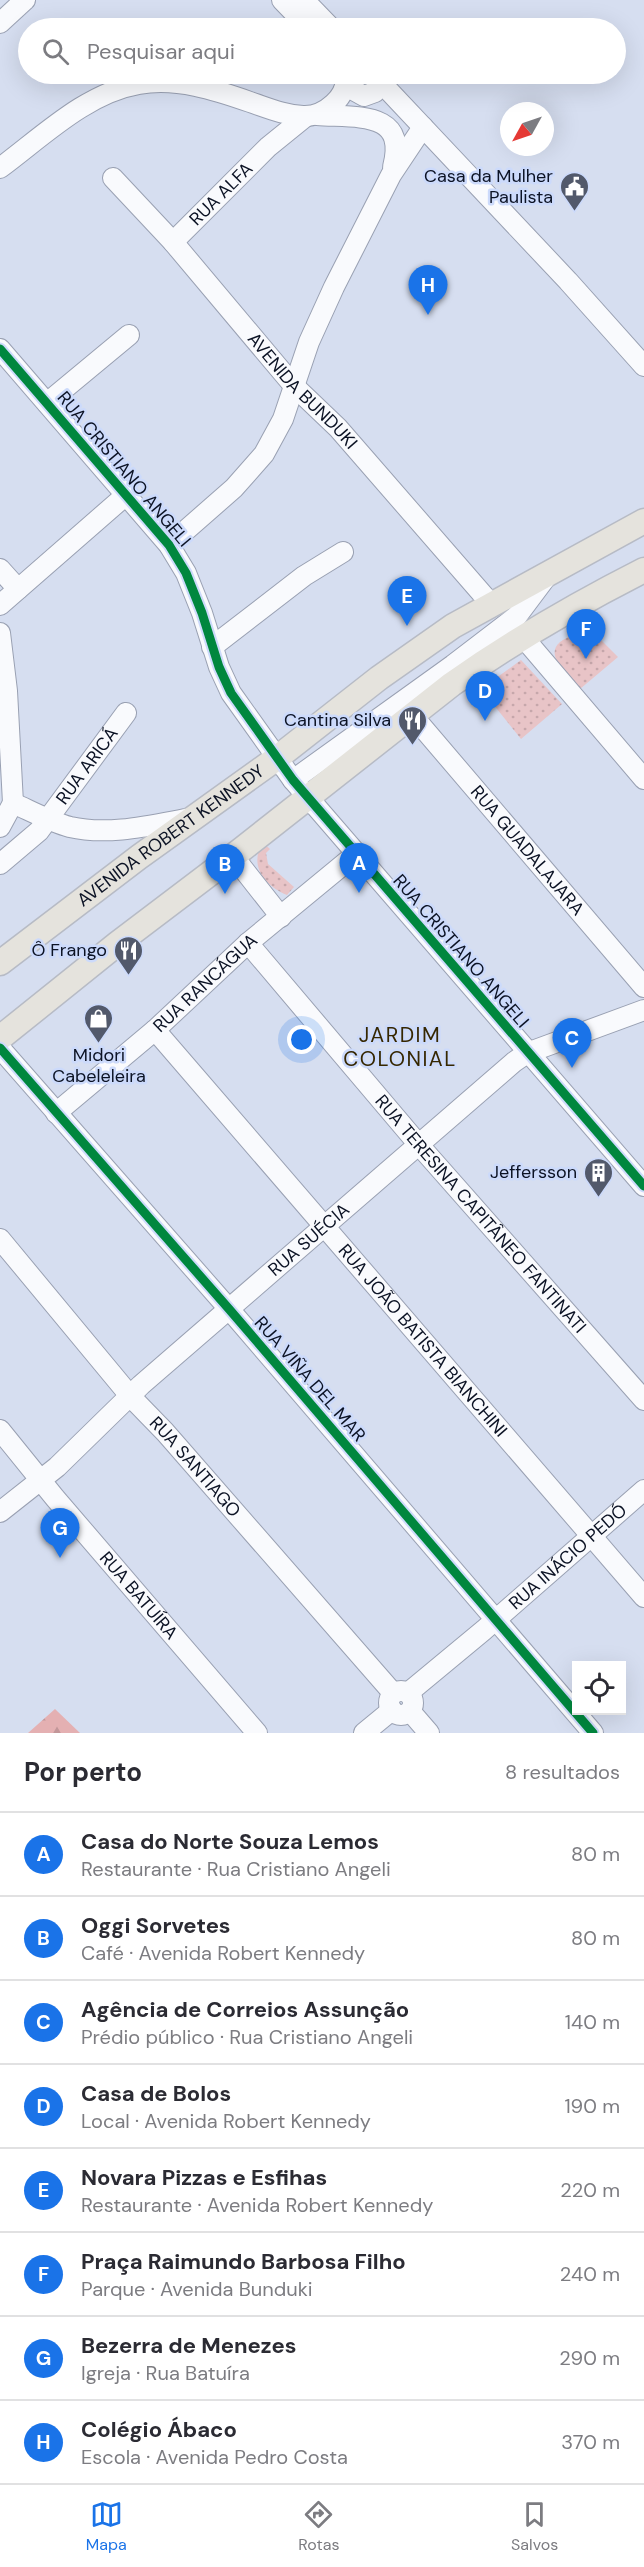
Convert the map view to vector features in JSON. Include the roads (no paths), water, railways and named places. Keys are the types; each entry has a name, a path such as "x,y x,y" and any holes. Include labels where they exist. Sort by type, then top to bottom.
{"main road":[{"name":"AVENIDA ROBERT KENNEDY","path":"0,963 139,856 197,817 379,678 453,626 644,521"},
{"name":"AVENIDA ROBERT KENNEDY","path":"0,1038 117,944 233,856 300,788 412,715 479,665 523,637 586,600 644,570"}],"street":[{"path":"0,23 25,0"},
{"path":"282,0 299,18"},
{"path":"304,0 321,18"},
{"path":"0,168 86,106 122,88 147,84"},
{"path":"184,84 249,101 284,114 370,119 388,128 396,138 397,148 391,175"},
{"name":"RUA ALFA","path":"173,242 268,147 339,98 346,84"},
{"path":"351,84 355,91 364,96 375,92 376,84"},
{"path":"383,84 568,281 644,366"},
{"name":"RUA ALFA","path":"249,101 263,116 267,125 270,134 268,147"},
{"path":"169,545 250,472 275,435 309,342 334,287 391,175 423,128"},
{"name":"AVENIDA BUNDUKI","path":"113,178 173,242 294,386 346,436 491,604"},
{"path":"47,403 129,335"},
{"name":"RUA CRISTIANO ANGELI","path":"0,349 169,545 186,573 212,648 231,693 300,788 644,1186"},
{"path":"0,605 126,495"},
{"path":"212,648 304,576 343,552"},
{"path":"0,569 18,590"},
{"name":"AVENIDA ROBERT KENNEDY","path":"300,788 517,616 550,571"},
{"path":"0,633 7,691 13,803 0,827"},
{"path":"523,637 644,779"},
{"name":"RUA ARICÁ","path":"0,864 39,831 126,713"},
{"name":"RUA GUADALAJARA","path":"412,715 644,987"},
{"name":"RUA ARICÁ","path":"13,803 49,818"},
{"path":"49,818 70,827 118,829 141,828 197,817"},
{"name":"RUA RANCÁGUA","path":"56,1113 155,1030 248,944 356,854"},
{"path":"233,856 280,917"},
{"name":"RUA TERESINA CAPITÂNEO FANTINATI","path":"248,944 419,1145 644,1400"},
{"name":"RUA SUÉCIA","path":"0,1512 42,1480 141,1385 527,1053 644,1010"},
{"name":"RUA JOÃO BATISTA BIANCHINI","path":"155,1030 644,1597"},
{"name":"RUA VIÑA DEL MAR","path":"0,1048 229,1309 593,1733"},
{"name":"RUA SANTIAGO","path":"0,1239 131,1397 172,1440 429,1733"},
{"name":"RUA BATUÍRA","path":"0,1430 257,1733"},
{"name":"RUA INÁCIO PEDÓ","path":"364,1733 644,1490"}],"place":[{"name":"Casa da Mulher Paulista","path":"574,212"},
{"name":"Colégio Ábaco","path":"428,315"},
{"name":"Novara Pizzas e Esfihas","path":"407,626"},
{"name":"Praça Raimundo Barbosa Filho","path":"586,659"},
{"name":"Casa de Bolos","path":"485,721"},
{"name":"Cantina Silva","path":"412,746"},
{"name":"Casa do Norte Souza Lemos","path":"359,893"},
{"name":"Oggi Sorvetes","path":"225,894"},
{"name":"Ô Frango","path":"128,976"},
{"name":"Midori Cabeleleira","path":"99,1044"},
{"name":"Agência de Correios Assunção","path":"572,1068"},
{"name":"Jeffersson","path":"598,1198"},
{"name":"Bezerra de Menezes","path":"60,1558"}],"district":[{"name":"JARDIM COLONIAL","path":"400,1047"}]}
